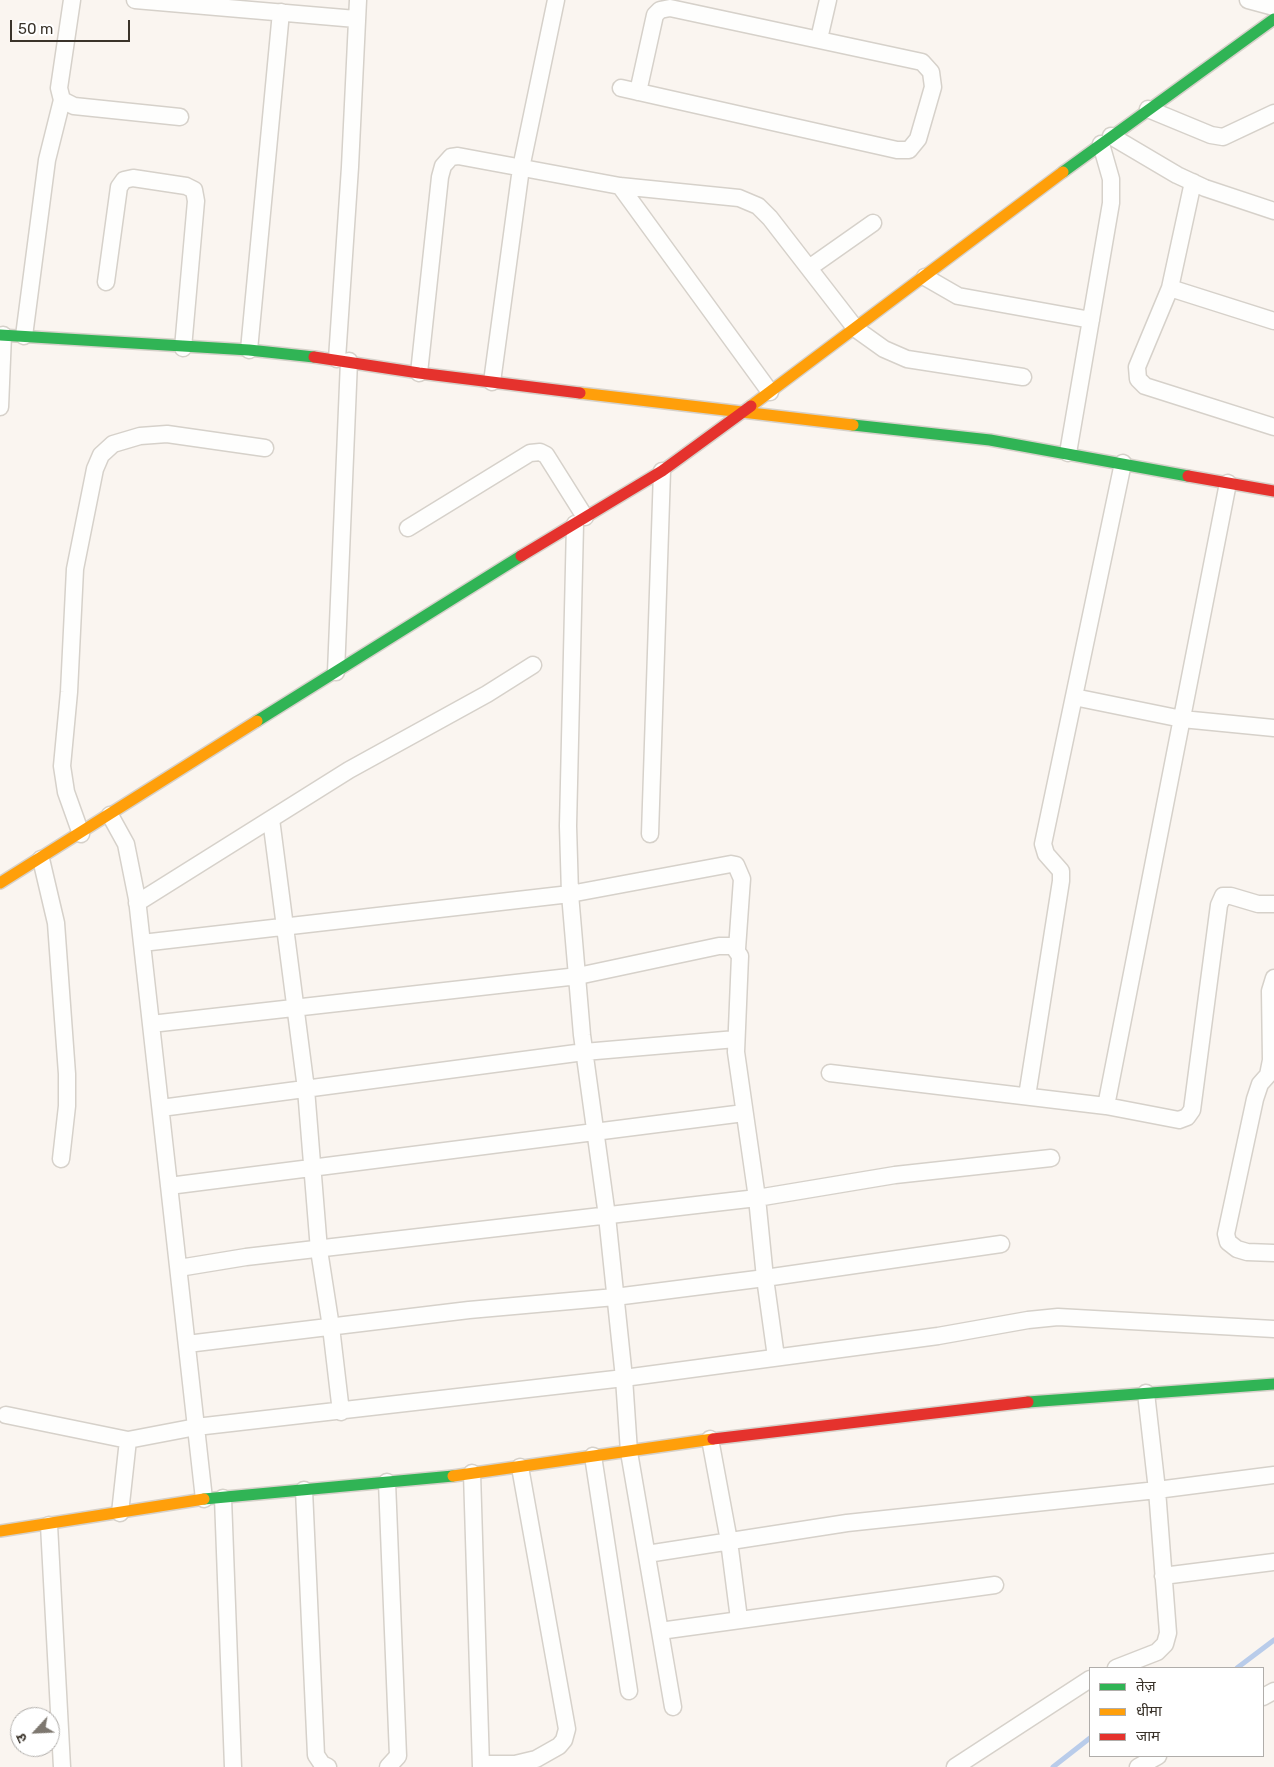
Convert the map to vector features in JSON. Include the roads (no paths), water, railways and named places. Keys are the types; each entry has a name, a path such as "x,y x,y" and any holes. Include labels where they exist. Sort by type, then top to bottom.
{"street":[{"path":"24,336 47,160 62,100 59,88 72,0"},
{"path":"134,0 356,19"},
{"path":"336,672 343,360 358,0"},
{"path":"492,382 521,168 556,0"},
{"path":"819,39 828,0"},
{"path":"1248,0 1274,7"},
{"path":"621,88 638,92 897,150 909,150 918,139 933,87 931,72 922,62 670,8 660,10 655,15 638,92"},
{"path":"249,350 281,12"},
{"path":"0,883 81,834 336,672 662,471 856,329 1106,140 1274,19"},
{"path":"62,100 74,106 180,117"},
{"path":"1148,109 1211,135 1223,137 1274,113"},
{"path":"1106,140 1193,182 1274,211"},
{"path":"1068,453 1111,203 1111,180 1106,140"},
{"path":"419,372 443,166 451,158 458,156 620,186 739,198 758,206 856,329 884,349 907,359 1023,377"},
{"path":"106,282 119,188 124,180 133,178 186,186 194,190 196,201 183,348"},
{"path":"1193,182 1170,288 1137,367 1138,379 1145,386 1274,427"},
{"path":"620,186 770,392"},
{"path":"809,268 873,223"},
{"path":"925,277 958,296 1091,320"},
{"path":"1170,288 1274,321"},
{"path":"0,407 1,335 183,348 249,350 343,360 492,382 742,413 990,440 1274,491"},
{"path":"81,834 66,792 62,766 75,569 95,469 101,455 113,444 140,436 158,435 265,448"},
{"path":"408,528 530,453 540,452 546,455 580,521 568,826 570,894 584,1052 607,1216 624,1378 629,1452 673,1707"},
{"path":"1027,1096 1061,881 1061,871 1046,854 1043,844 1123,463"},
{"path":"650,834 662,471"},
{"path":"1106,1106 1228,483"},
{"path":"137,904 349,770 487,694 533,665"},
{"path":"1074,697 1182,719 1274,728"},
{"path":"110,815 126,844 137,904 204,1499"},
{"path":"271,819 283,927 306,1089 319,1250 342,1412"},
{"path":"41,859 56,923 66,1064 67,1106 61,1159"},
{"path":"142,943 570,894 736,865 742,878 737,949 740,956 736,1039 776,1358"},
{"path":"830,1074 1106,1106 1179,1120 1187,1117 1192,1110 1219,905 1223,896 1231,896 1258,904 1274,904"},
{"path":"151,1024 578,976 719,946 733,946 737,949"},
{"path":"1274,978 1270,991 1271,1060 1268,1075 1260,1084 1255,1099 1226,1234 1228,1242 1237,1249 1247,1252 1274,1252"},
{"path":"161,1108 584,1052 736,1039"},
{"path":"169,1186 744,1113"},
{"path":"179,1268 246,1256 319,1250 757,1198 895,1175 1051,1158"},
{"path":"187,1344 469,1310 615,1297 765,1278 1001,1244"},
{"path":"6,1416 128,1440 196,1427 342,1412 776,1358 938,1336 1028,1320 1058,1318 1274,1329"},
{"path":"0,1531 49,1525 204,1499 472,1474 710,1439 989,1405 1274,1384"},
{"path":"1119,1667 1157,1652 1165,1644 1168,1633 1157,1490 1146,1393"},
{"path":"710,1439 730,1541 739,1619"},
{"path":"120,1513 128,1440"},
{"path":"593,1456 629,1692"},
{"path":"472,1474 481,1766 516,1764 536,1759 559,1746 564,1740 567,1729 520,1467"},
{"path":"647,1554 847,1522 1157,1490 1274,1475"},
{"path":"387,1482 398,1756 388,1767"},
{"path":"304,1490 316,1755 322,1766"},
{"path":"223,1498 233,1767"},
{"path":"49,1525 62,1767"},
{"path":"1163,1576 1274,1562"},
{"path":"660,1631 995,1585"},
{"path":"955,1767 1089,1680"},
{"path":"1138,1767 1156,1757"}],"waterway":[{"path":"1238,1667 1274,1640"},
{"path":"1053,1767 1089,1739"}]}
